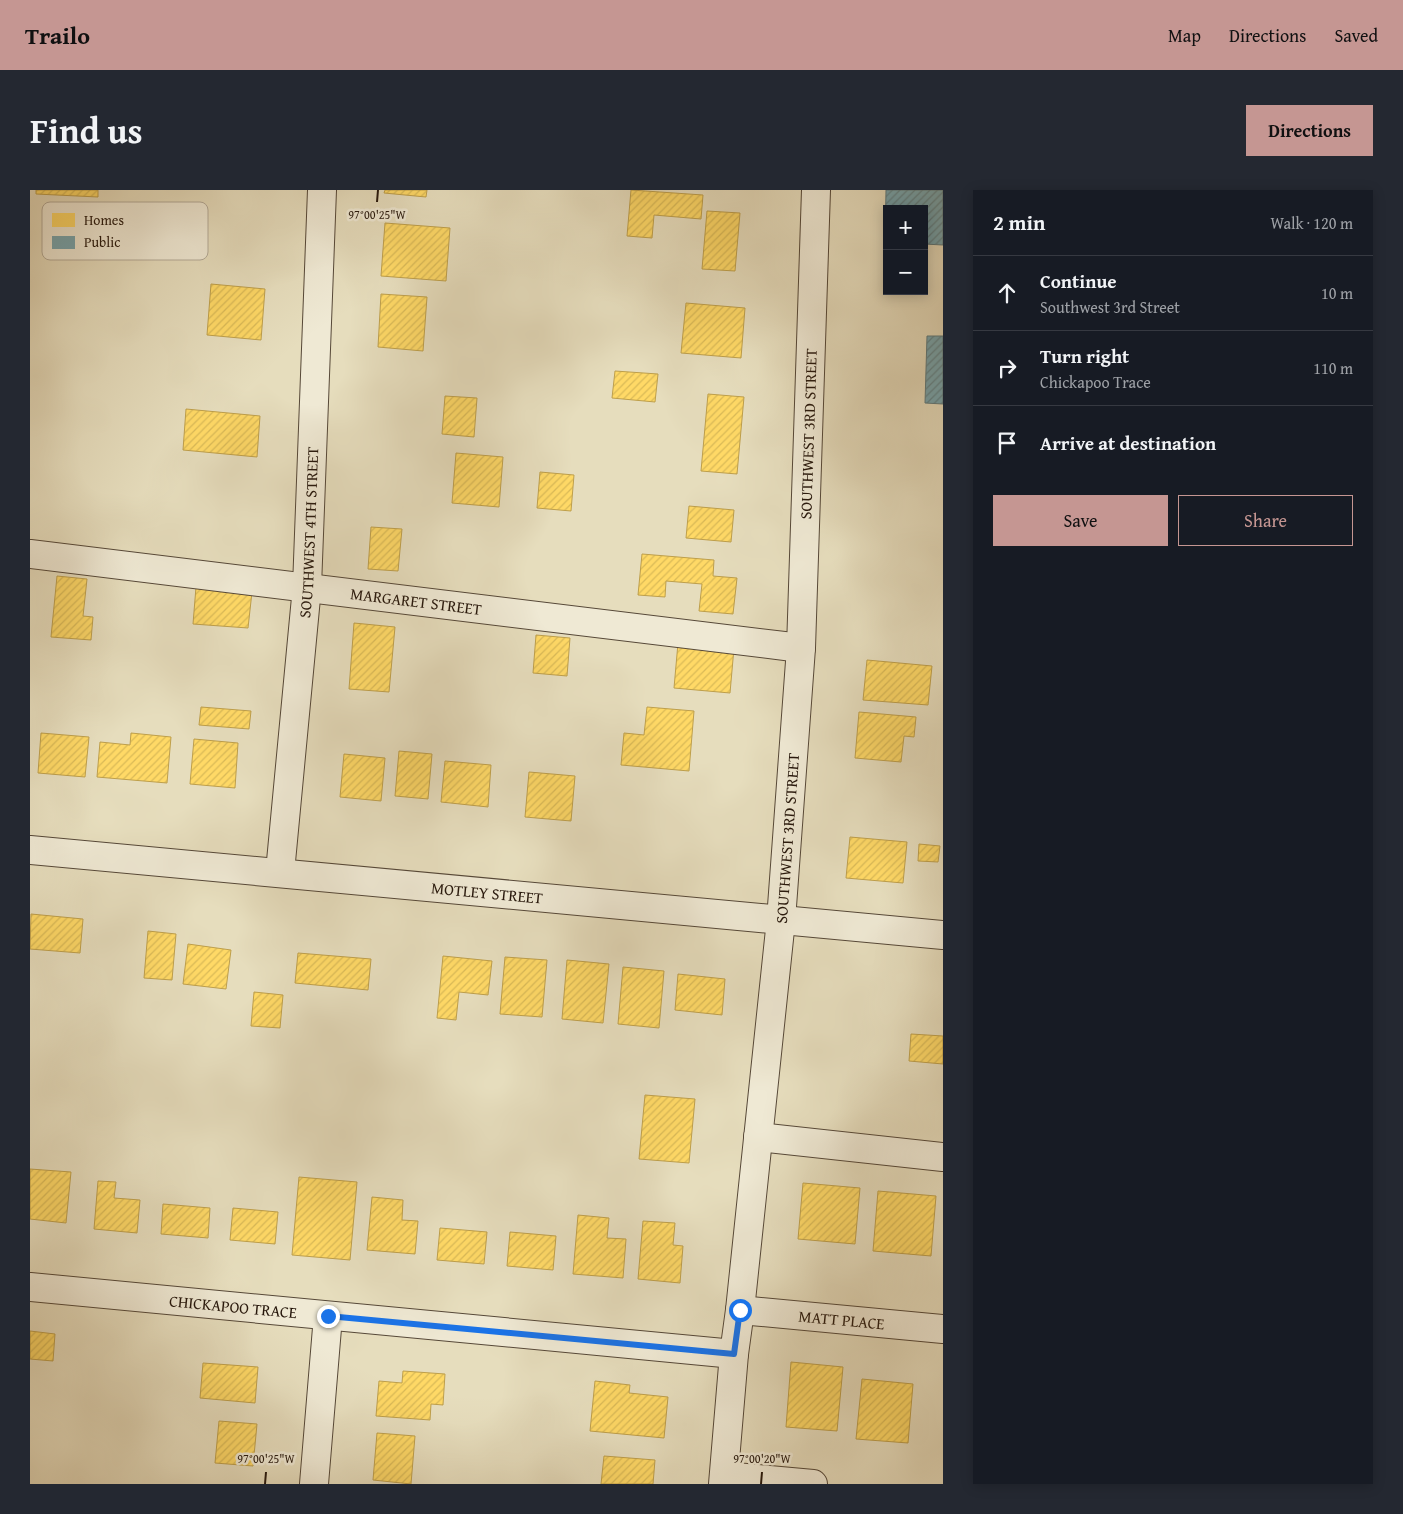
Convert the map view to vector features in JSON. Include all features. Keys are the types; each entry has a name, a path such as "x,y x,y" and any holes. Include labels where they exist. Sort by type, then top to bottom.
{"street":[{"name":"SOUTHWEST 4TH STREET","path":"280,872 307,587 322,190"},
{"name":"SOUTHWEST 3RD STREET","path":"724,1480 734,1354 781,920 801,648 816,190"},
{"name":"MARGARET STREET","path":"30,554 801,648"},
{"name":"MOTLEY STREET","path":"30,850 943,935"},
{"path":"758,1137 943,1158"},
{"name":"CHICKAPOO TRACE","path":"30,1287 734,1354"},
{"name":"MATT PLACE","path":"740,1310 943,1329"},
{"path":"314,1484 328,1316"},
{"path":"724,1480 812,1484"}],"building: Homes":[{"path":"36,190 98,190 98,197 36,194"},
{"path":"385,190 427,190 426,197 384,193"},
{"path":"631,190 703,195 701,219 654,215 652,238 627,236"},
{"path":"707,211 740,213 735,271 702,269"},
{"path":"385,223 450,228 446,281 381,276"},
{"path":"211,284 265,289 261,340 207,335"},
{"path":"381,294 427,297 423,351 378,347"},
{"path":"686,303 745,308 741,358 681,353"},
{"path":"615,371 658,374 655,402 612,398"},
{"path":"708,394 744,397 737,474 701,471"},
{"path":"445,396 477,398 474,437 442,434"},
{"path":"186,409 260,416 257,457 183,450"},
{"path":"456,453 503,457 499,507 452,503"},
{"path":"540,472 574,475 571,511 537,508"},
{"path":"689,506 734,510 731,542 686,538"},
{"path":"371,527 402,529 398,571 368,569"},
{"path":"642,554 714,560 713,576 737,578 733,614 699,611 702,584 666,581 665,597 638,595"},
{"path":"57,576 87,579 83,616 93,617 91,640 51,637"},
{"path":"196,587 252,592 248,628 193,624"},
{"path":"354,623 395,627 389,692 349,689"},
{"path":"536,635 570,638 567,676 533,673"},
{"path":"678,643 734,648 730,693 674,688"},
{"path":"867,660 932,666 928,705 863,700"},
{"path":"201,707 251,711 249,729 199,725"},
{"path":"647,707 694,711 689,771 621,765 624,733 644,735"},
{"path":"859,712 916,717 914,737 904,736 901,762 855,758"},
{"path":"41,733 89,737 85,777 38,773"},
{"path":"131,733 171,737 167,783 97,777 100,742 130,745"},
{"path":"194,739 238,743 235,788 190,784"},
{"path":"399,751 432,754 428,799 395,796"},
{"path":"344,754 385,758 381,801 340,797"},
{"path":"445,761 491,765 488,807 441,802"},
{"path":"529,772 575,776 571,821 525,817"},
{"path":"850,837 907,842 903,883 846,878"},
{"path":"919,844 940,846 938,862 918,861"},
{"path":"31,914 83,919 80,953 30,949"},
{"path":"148,931 176,934 172,980 144,978"},
{"path":"188,944 231,950 226,989 183,984"},
{"path":"298,953 371,959 368,990 295,983"},
{"path":"443,956 492,961 488,995 459,992 456,1020 437,1018"},
{"path":"505,957 547,960 542,1017 500,1014"},
{"path":"567,960 609,964 603,1023 562,1019"},
{"path":"623,967 664,971 659,1028 618,1024"},
{"path":"678,974 725,979 722,1015 675,1010"},
{"path":"254,992 283,995 280,1028 251,1026"},
{"path":"911,1034 943,1036 943,1064 909,1061"},
{"path":"645,1095 695,1099 689,1163 639,1159"},
{"path":"30,1169 71,1172 66,1223 30,1219"},
{"path":"299,1177 357,1182 350,1260 292,1255"},
{"path":"98,1181 116,1182 114,1198 140,1200 137,1233 94,1229"},
{"path":"803,1183 860,1188 855,1244 798,1239"},
{"path":"878,1191 936,1196 931,1256 873,1251"},
{"path":"372,1197 403,1200 402,1220 418,1221 415,1254 367,1250"},
{"path":"163,1204 210,1208 208,1238 161,1234"},
{"path":"233,1208 278,1212 275,1244 230,1240"},
{"path":"578,1215 609,1218 607,1238 626,1239 623,1278 573,1274"},
{"path":"643,1221 675,1223 673,1245 683,1246 680,1283 638,1279"},
{"path":"440,1228 487,1232 484,1264 437,1260"},
{"path":"510,1232 556,1236 553,1270 507,1266"},
{"path":"30,1331 55,1334 53,1361 30,1359"},
{"path":"791,1362 843,1367 837,1431 786,1427"},
{"path":"203,1363 258,1367 255,1403 200,1398"},
{"path":"403,1371 445,1374 443,1405 431,1404 430,1420 376,1416 379,1381 402,1383"},
{"path":"862,1379 913,1384 908,1443 856,1439"},
{"path":"595,1381 630,1385 629,1393 668,1397 664,1438 590,1431"},
{"path":"219,1421 257,1424 253,1466 215,1463"},
{"path":"377,1433 415,1436 411,1484 373,1480"},
{"path":"604,1456 655,1460 653,1484 601,1484"}],"building: Public":[{"path":"886,190 943,190 943,245 928,244 928,205 886,205"},
{"path":"927,336 943,336 943,404 925,403"}],"route":[{"path":"328,1316 734,1354 740,1310"}]}
